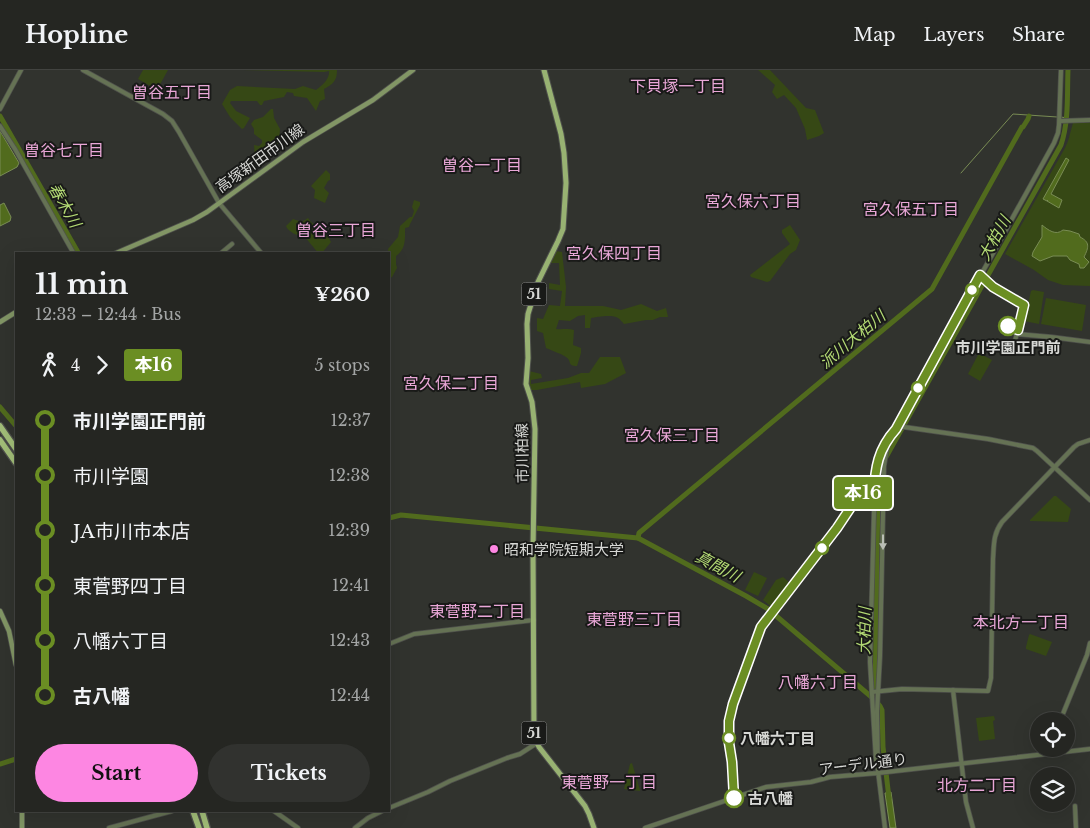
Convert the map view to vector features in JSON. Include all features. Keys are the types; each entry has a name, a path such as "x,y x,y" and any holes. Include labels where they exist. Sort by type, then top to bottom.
{"highway":[{"path":"0,426 15,448"},
{"path":"0,440 15,462"},
{"path":"193,812 199,828"},
{"path":"202,812 207,828"}],"main road":[{"name":"高塚新田市川線","path":"119,252 193,220 207,212 303,142 373,100 413,70"},
{"name":"市川柏線","path":"537,743 534,735 535,429 532,402 526,384 528,319 538,282 563,230 566,183 561,134 544,70"},
{"path":"0,322 15,313"},
{"path":"0,611 9,631 15,661"},
{"name":"51","path":"537,743 585,806 594,828"},
{"path":"22,812 22,828"}],"street":[{"path":"0,109 21,70"},
{"path":"83,70 163,114 172,121 219,203 260,252"},
{"path":"878,773 877,711 883,493 886,452 890,441 1054,143 1061,121 1061,70"},
{"path":"1061,121 1090,120"},
{"path":"0,126 15,148 73,252"},
{"path":"222,252 232,244"},
{"path":"982,276 996,289 1024,305 1012,353"},
{"path":"1017,334 1090,342"},
{"path":"898,427 988,439 1029,447 1037,451 1090,500"},
{"path":"885,828 876,758 870,662 875,474 882,450 898,427"},
{"path":"872,693 902,689 988,691 992,668 994,536 1002,522 1054,467 1074,447 1090,440"},
{"path":"729,721 733,704 761,626 837,528 859,495 864,493 883,493"},
{"path":"390,644 414,634 534,620"},
{"path":"1064,712 1090,643"},
{"path":"953,690 966,802 973,828"},
{"path":"390,808 450,781 513,757 537,743"},
{"name":"アーデル通り","path":"1075,750 1090,749"},
{"name":"アーデル通り","path":"645,828 762,788 811,782 830,777 889,772 1030,754"},
{"path":"1075,806 1076,828"},
{"path":"109,828 168,812"},
{"path":"275,812 298,828"},
{"path":"355,828 380,812"}],"shaded area":[{"path":"143,70 168,70 157,90 138,79"},
{"path":"243,70 337,70 334,82 324,89 325,99 320,101 316,111 307,98 294,96 293,93 287,92 284,97 264,101 262,105 257,101 231,101 230,103 236,111 250,118 242,129 230,117 222,104 230,90 237,86 295,89 303,86 316,90 325,82 329,74 329,71"},
{"path":"758,70 770,70 806,108 815,110 824,133 807,140 805,129 796,108 784,95 777,99 772,92 775,85"},
{"path":"273,109 274,118 280,129 279,142 269,158 262,164 255,158 254,145 259,146 262,140 254,134 251,124 254,120 263,117"},
{"path":"1090,122 1090,286 1063,285 1048,280 1005,254 1065,148 1073,123"},
{"path":"0,131 19,163 17,167 0,176"},
{"path":"1066,158 1069,160 1051,194 1062,200 1059,208 1043,199"},
{"path":"326,170 330,174 330,180 324,188 329,193 325,203 314,198 315,190 311,186"},
{"path":"414,200 420,202 409,227 405,228 403,247 396,256 397,268 390,278 390,252 388,249 398,237 400,226 412,217 414,211 412,207"},
{"path":"4,203 11,217 10,221 0,226 0,205"},
{"path":"308,218 326,233 331,242 323,252 317,252 305,237 299,236 286,226 293,219 302,222"},
{"path":"790,225 800,240 796,250 790,254 770,281 767,282 751,277 750,275 790,244 782,230"},
{"path":"1042,225 1055,232 1063,230 1079,234 1086,241 1088,245 1084,257 1089,262 1084,268 1080,268 1079,264 1070,260 1067,256 1053,256 1040,261 1032,256 1042,237"},
{"path":"556,251 562,252 566,287 565,306 603,306 621,310 641,304 657,311 666,308 668,317 624,324 615,317 597,317 591,318 590,328 585,328 585,315 578,316 570,321 559,320 556,329 574,330 573,345 581,348 577,366 572,365 566,357 546,348 543,333 537,331 537,318 543,319 549,305 560,306 562,291 549,289 549,283 560,285 559,263 550,262"},
{"path":"1031,291 1044,292 1039,324 1024,321"},
{"path":"1046,298 1086,305 1082,331 1041,324"},
{"path":"979,353 992,360 980,381 968,374"},
{"path":"600,357 620,357 626,373 605,384 581,388 580,382 529,390 529,371 541,374 542,378 531,380 531,384 568,378 581,373 589,373"},
{"path":"1054,496 1071,509 1068,522 1030,521 1030,520"},
{"path":"754,572 767,578 758,596 745,590"},
{"path":"783,577 791,584 773,608 763,600 776,580"},
{"path":"1030,634 1052,642 1046,656 1026,649"},
{"path":"994,716 995,739 979,741 976,718"},
{"path":"632,763 640,791 624,789 630,764"},
{"path":"891,792 896,828 890,828 885,793"}],"waterway":[{"name":"大柏川","path":"875,700 878,490 881,466 1061,145 1066,117 1068,70"},
{"name":"派川大柏川","path":"961,173 1013,114 1057,117"},
{"name":"春木川","path":"0,116 78,252"},
{"name":"派川大柏川","path":"638,538 639,533 932,289 1029,116"},
{"name":"派川大柏川","path":"1061,117 1067,118"},
{"path":"0,407 15,425"},
{"name":"真間川","path":"390,518 401,515 638,538 746,596 768,609 880,706 882,710 883,747 889,798"},
{"name":"真間川","path":"0,764 15,759"}],"bus line":[{"name":"本16","path":"734,798 728,734 729,721 733,704 761,626 837,528 859,495 874,493 875,468 880,454 896,429 980,275 993,287 1024,305 1018,330 1008,326"}],"place":[{"name":"市川学園正門前","path":"1008,326"},
{"name":"昭和学院短期大学","path":"494,549"},
{"name":"八幡六丁目","path":"729,738"},
{"name":"古八幡","path":"734,798"}],"district":[{"name":"下貝塚一丁目","path":"678,86"},
{"name":"曽谷五丁目","path":"172,92"},
{"name":"曽谷七丁目","path":"64,150"},
{"name":"曽谷一丁目","path":"482,165"},
{"name":"宮久保六丁目","path":"753,201"},
{"name":"宮久保五丁目","path":"911,209"},
{"name":"曽谷三丁目","path":"336,230"},
{"name":"宮久保四丁目","path":"614,253"},
{"name":"宮久保二丁目","path":"451,383"},
{"name":"宮久保三丁目","path":"672,435"},
{"name":"東菅野二丁目","path":"477,611"},
{"name":"東菅野三丁目","path":"634,619"},
{"name":"本北方一丁目","path":"1021,622"},
{"name":"八幡六丁目","path":"818,682"},
{"name":"東菅野一丁目","path":"609,782"},
{"name":"北方二丁目","path":"977,785"}]}
